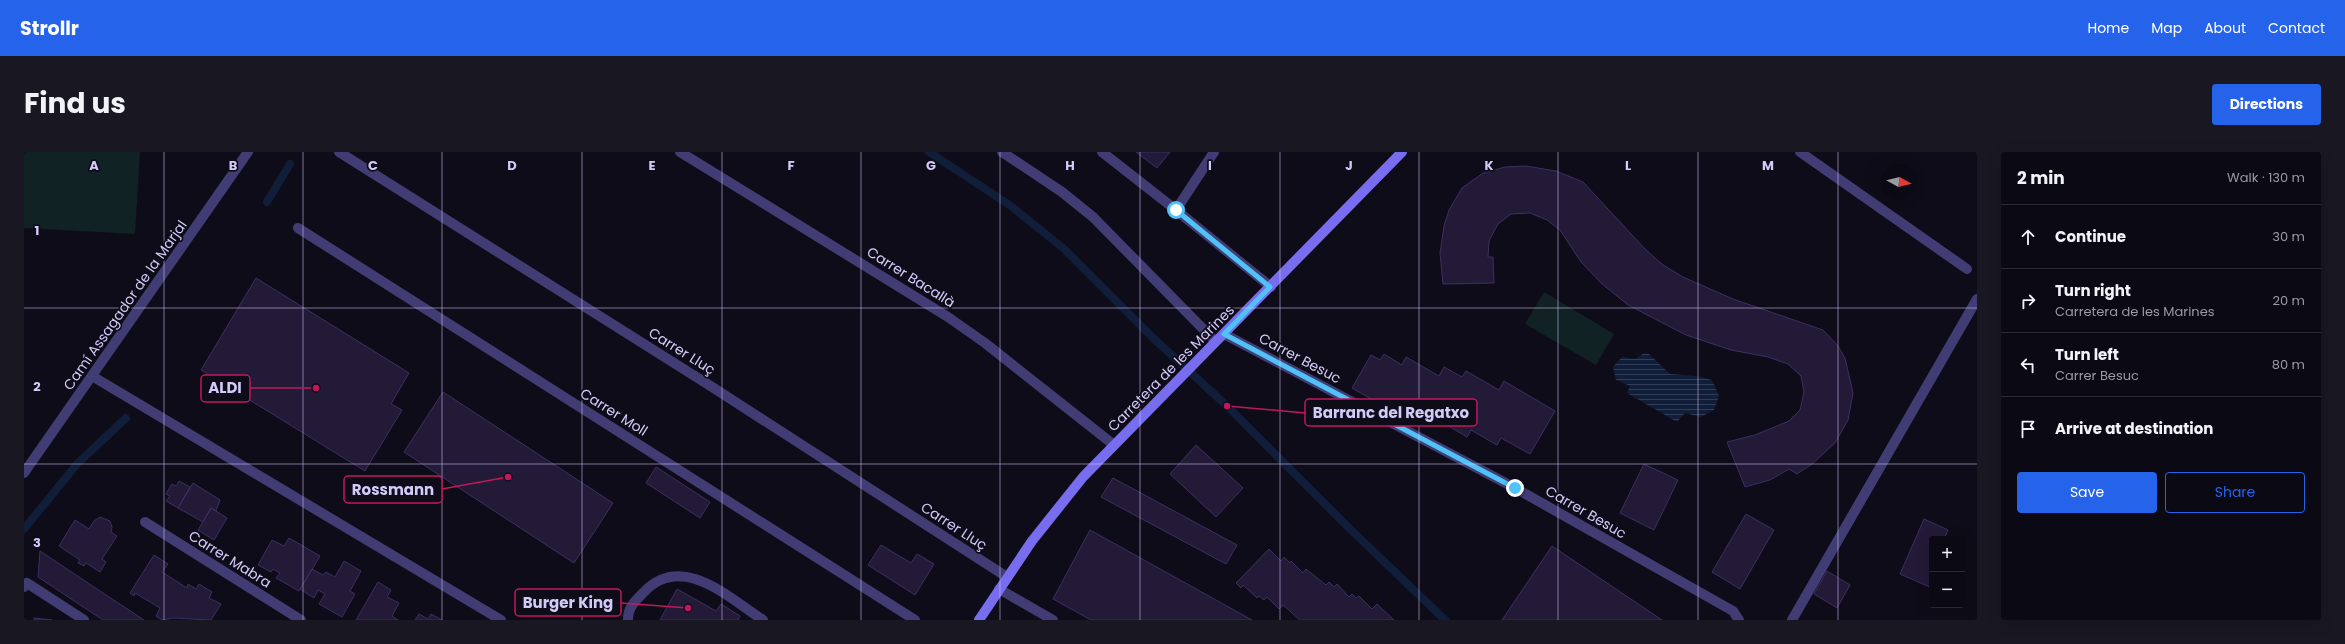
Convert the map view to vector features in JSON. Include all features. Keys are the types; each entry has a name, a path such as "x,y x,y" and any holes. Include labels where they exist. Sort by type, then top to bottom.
{"main road":[{"name":"Carretera de les Marines","path":"979,620 1007,577 1058,508 1114,445 1402,152"}],"street":[{"name":"Camí Assagador de la Marjal","path":"24,473 248,152"},
{"name":"Carrer Lluç","path":"339,152 709,385 1007,577"},
{"name":"Carrer Bacallà","path":"680,152 948,317 985,343 1114,445"},
{"path":"1002,152 1062,192 1093,216 1215,342"},
{"path":"1102,152 1270,287"},
{"path":"1176,210 1214,152"},
{"path":"1800,152 1967,269"},
{"name":"Carrer Moll","path":"298,228 915,620"},
{"path":"1792,620 1977,299"},
{"name":"Carrer Besuc","path":"1224,334 1515,488 1733,611 1739,620"},
{"path":"92,376 501,620"},
{"name":"Carrer Mabra","path":"144,522 301,620"},
{"path":"628,620 632,604 648,587 666,578 683,575 704,581 763,620"},
{"path":"25,584 84,620"},
{"path":"999,589 1053,620"}],"shaded area":[{"path":"24,152 140,152 135,234 24,228"},
{"path":"1544,292 1614,334 1596,365 1525,324"}],"water":[{"path":"1644,353 1649,354 1670,374 1696,376 1712,380 1719,396 1714,410 1701,417 1685,413 1677,422 1627,393 1630,386 1616,380 1613,367 1622,357 1635,359"}],"building":[{"path":"1136,152 1170,152 1157,168"},
{"path":"1526,166 1556,171 1583,182 1645,249 1663,265 1683,277 1733,299 1823,330 1838,346 1845,358 1853,393 1848,420 1835,443 1812,464 1797,474 1789,469 1770,480 1745,487 1727,442 1755,435 1789,421 1800,410 1804,392 1801,376 1788,364 1768,357 1731,350 1686,335 1628,305 1601,283 1581,262 1560,230 1547,220 1530,213 1511,214 1498,224 1489,241 1488,257 1493,257 1494,283 1443,284 1440,253 1444,226 1449,210 1462,188 1483,173 1505,167"},
{"path":"256,278 409,373 391,404 402,410 365,471 201,370"},
{"path":"1384,354 1402,365 1406,357 1439,376 1444,367 1462,377 1466,371 1499,390 1504,381 1555,411 1530,454 1501,438 1497,445 1471,430 1467,437 1442,422 1440,426 1412,410 1408,414 1381,398 1378,403 1352,388 1371,355 1380,360"},
{"path":"443,392 613,503 574,563 404,452"},
{"path":"1196,445 1243,488 1216,517 1170,474"},
{"path":"1644,464 1678,480 1654,530 1620,513"},
{"path":"656,467 710,502 700,518 646,483"},
{"path":"1113,478 1237,545 1226,564 1101,497"},
{"path":"179,481 190,487 178,508 166,501 170,496 166,494 172,484 176,486"},
{"path":"193,483 220,500 216,511 211,508 203,522 178,508"},
{"path":"211,508 227,518 214,540 198,530"},
{"path":"1746,514 1774,530 1740,589 1712,572"},
{"path":"100,517 110,521 112,527 111,532 117,536 102,559 106,562 100,572 86,563 84,566 78,563 80,560 59,546 75,520 89,529 94,521"},
{"path":"1924,519 1948,530 1945,536 1929,536 1929,587 1900,574"},
{"path":"1090,530 1252,620 1091,620 1053,599"},
{"path":"289,538 320,556 299,591 276,578 280,573 273,569 271,572 258,565 272,540 284,546"},
{"path":"881,545 911,563 917,554 934,564 915,595 868,565"},
{"path":"1552,546 1662,620 1502,620"},
{"path":"1269,549 1281,561 1284,557 1290,563 1291,561 1303,573 1306,569 1326,585 1329,582 1334,587 1337,584 1349,597 1352,594 1356,598 1359,596 1372,609 1377,604 1394,620 1300,620 1283,605 1279,609 1267,597 1264,600 1259,596 1257,598 1243,585 1241,588 1236,583"},
{"path":"40,551 144,620 103,620 38,577"},
{"path":"154,555 168,564 162,572 187,588 188,584 196,589 199,584 212,592 209,598 221,604 211,620 173,618 162,620 156,616 160,608 135,593 134,596 130,593"},
{"path":"344,561 361,571 350,591 355,594 342,617 319,604 325,594 318,590 314,598 300,589 312,569 323,575 326,572 335,577"},
{"path":"1827,571 1850,585 1837,608 1814,594"},
{"path":"378,582 391,590 387,597 399,603 392,616 398,620 356,620"},
{"path":"677,589 716,611 721,604 740,616 738,620 660,620"},
{"path":"419,614 428,619 431,614 442,620 415,620"},
{"path":"34,618 52,620 34,620"}],"waterway":[{"path":"929,152 1011,206 1063,248 1152,337 1227,406 1348,527 1445,620"},
{"path":"267,202 290,164"},
{"path":"24,529 77,464 126,418"}],"place":[{"name":"ALDI","path":"316,388"},
{"name":"Barranc del Regatxo","path":"1227,406"},
{"name":"Rossmann","path":"508,477"},
{"name":"Burger King","path":"688,608"}],"route":[{"path":"1176,210 1270,287 1224,334 1515,488"}]}
